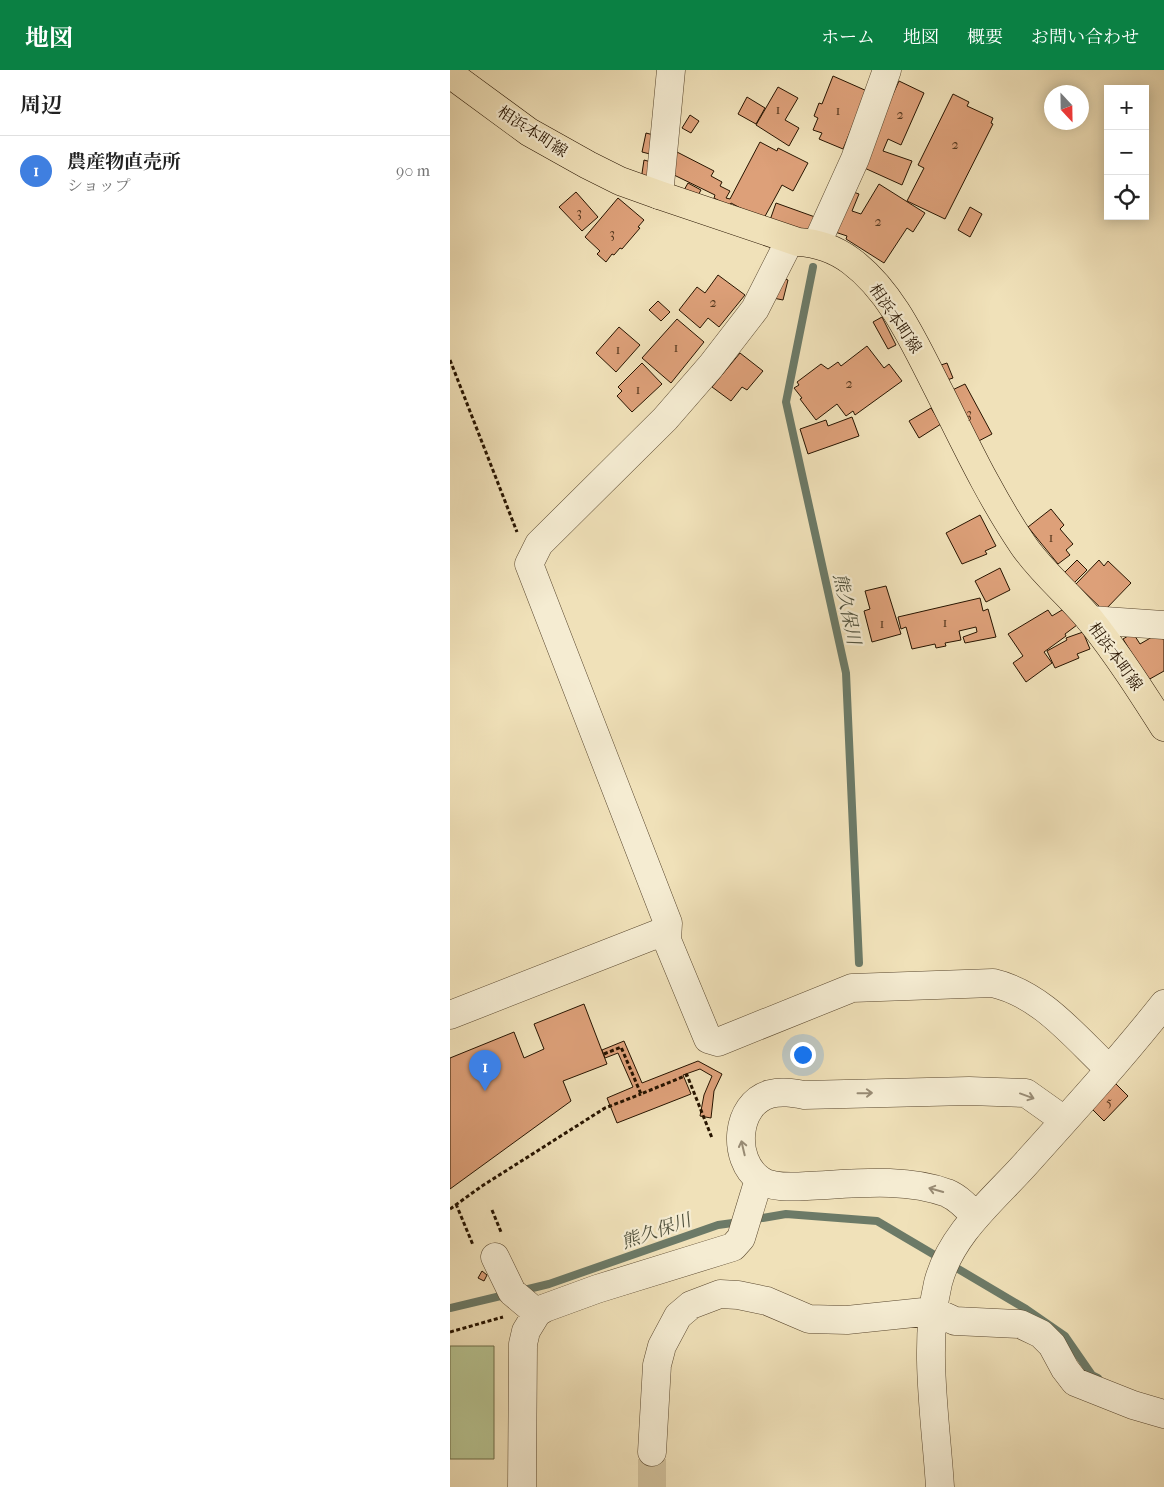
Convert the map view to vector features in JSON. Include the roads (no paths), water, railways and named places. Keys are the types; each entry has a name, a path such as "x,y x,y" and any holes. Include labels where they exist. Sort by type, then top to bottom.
{"main road":[{"name":"相浜本町線","path":"451,78 528,132 596,169 659,195 790,240 817,243 850,260 872,280 892,306 920,351 977,466 1023,545 1090,620 1125,666 1164,727"}],"street":[{"path":"659,195 671,70"},
{"path":"817,243 855,159 887,70"},
{"path":"790,240 755,309 710,366 665,419 539,544 529,564 668,923 667,940 708,1039 718,1042 852,988 993,983 1013,988 1039,1003 1109,1069"},
{"path":"1090,620 1164,625"},
{"path":"450,1015 657,934 667,940"},
{"path":"940,1487 930,1345 933,1310 939,1281 950,1254 976,1216 1064,1120 1164,1004"},
{"path":"976,1216 962,1203 948,1194 925,1187 878,1183 795,1187 771,1184 759,1179 748,1163 742,1148 742,1122 748,1111 768,1094 784,1092 804,1095 969,1091 1026,1093 1064,1120"},
{"path":"519,1303 597,1289 733,1247 741,1238 759,1179"},
{"path":"498,1246 519,1303 526,1332 523,1344 522,1487"},
{"path":"652,1452 657,1365 662,1346 678,1316 691,1306 720,1294 738,1294 766,1301 809,1319 847,1320 933,1310 956,1321 1020,1324 1040,1334 1052,1345 1065,1369 1075,1382 1133,1405 1164,1414"}],"waterway":[{"name":"熊久保川","path":"813,267 786,402 846,673 859,963"},
{"path":"751,1220 786,1214 877,1221 1026,1309 1065,1336 1092,1375 1098,1378"},
{"name":"熊久保川","path":"520,1291 549,1284 718,1225 740,1222"},
{"name":"熊久保川","path":"450,1308 509,1294"}],"tunnel":[{"path":"652,1452 652,1487"}],"place":[{"name":"農産物直売所","path":"485,1091"}]}
